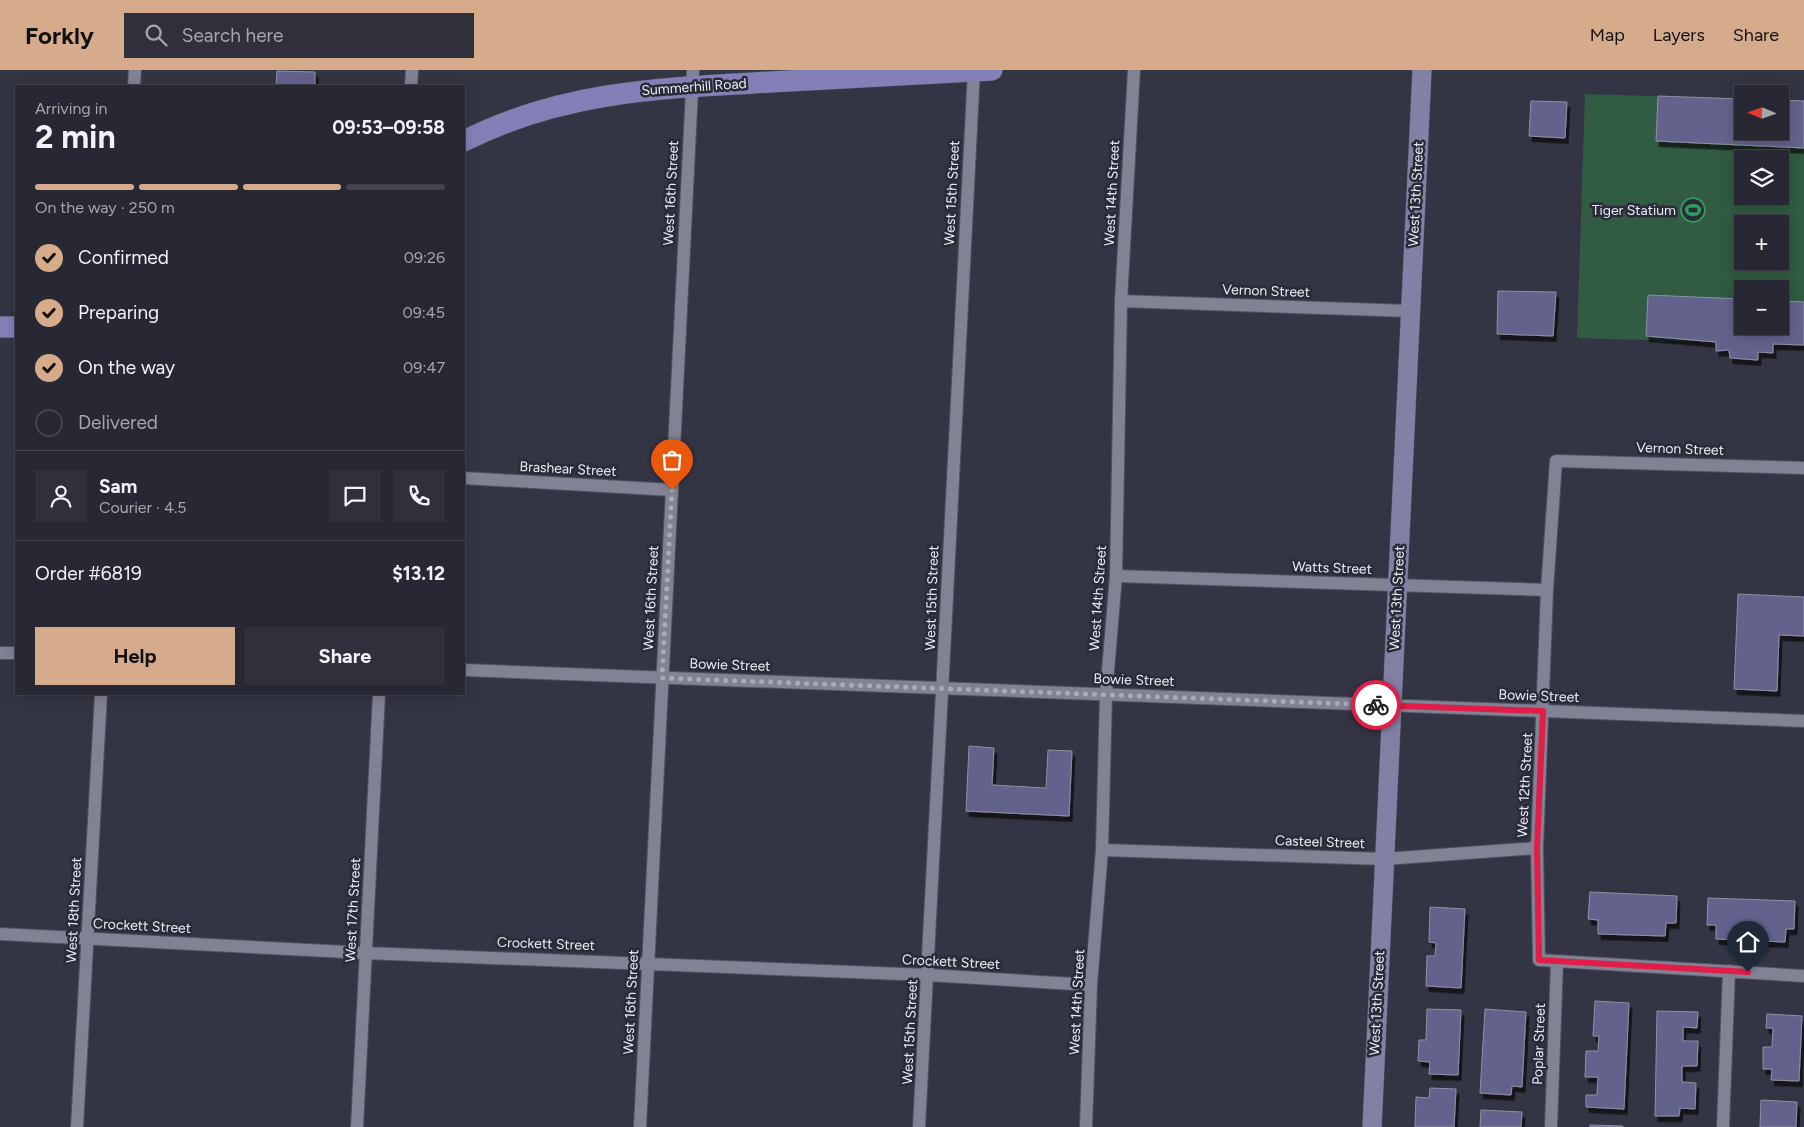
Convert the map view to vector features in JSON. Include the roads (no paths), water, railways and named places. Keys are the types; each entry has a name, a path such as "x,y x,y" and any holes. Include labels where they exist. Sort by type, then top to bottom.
{"main road":[{"name":"Summerhill Road","path":"465,141 524,116 602,96 652,89 692,78 980,70"},
{"path":"0,327 15,327"}],"street":[{"path":"134,85 135,70"},
{"path":"412,70 412,85"},
{"name":"West 15th Street","path":"919,1127 944,688 956,394 980,70"},
{"name":"West 14th Street","path":"1086,1127 1091,985 1102,850 1106,694 1116,576 1121,301 1134,70"},
{"name":"West 13th Street","path":"1372,1127 1422,70"},
{"name":"West 16th Street","path":"640,1127 692,78"},
{"name":"Vernon Street","path":"1121,301 1410,311"},
{"name":"Vernon Street","path":"1556,461 1804,468"},
{"name":"West 12th Street","path":"1556,461 1547,590 1537,848 1539,960 1557,962"},
{"name":"Brashear Street","path":"465,478 672,490"},
{"name":"Watts Street","path":"1116,576 1547,590"},
{"path":"0,653 15,653"},
{"name":"Bowie Street","path":"465,670 1804,721"},
{"name":"West 18th Street","path":"77,1127 101,695"},
{"name":"West 17th Street","path":"357,1127 380,695"},
{"name":"Casteel Street","path":"1102,850 1384,859 1537,848"},
{"name":"Crockett Street","path":"0,934 366,953 928,975 1091,985"},
{"path":"1557,962 1804,976"},
{"name":"Poplar Street","path":"1551,1127 1557,962"},
{"path":"1723,1127 1729,971"}],"place":[{"name":"Tiger Statium","path":"1693,210"}]}
